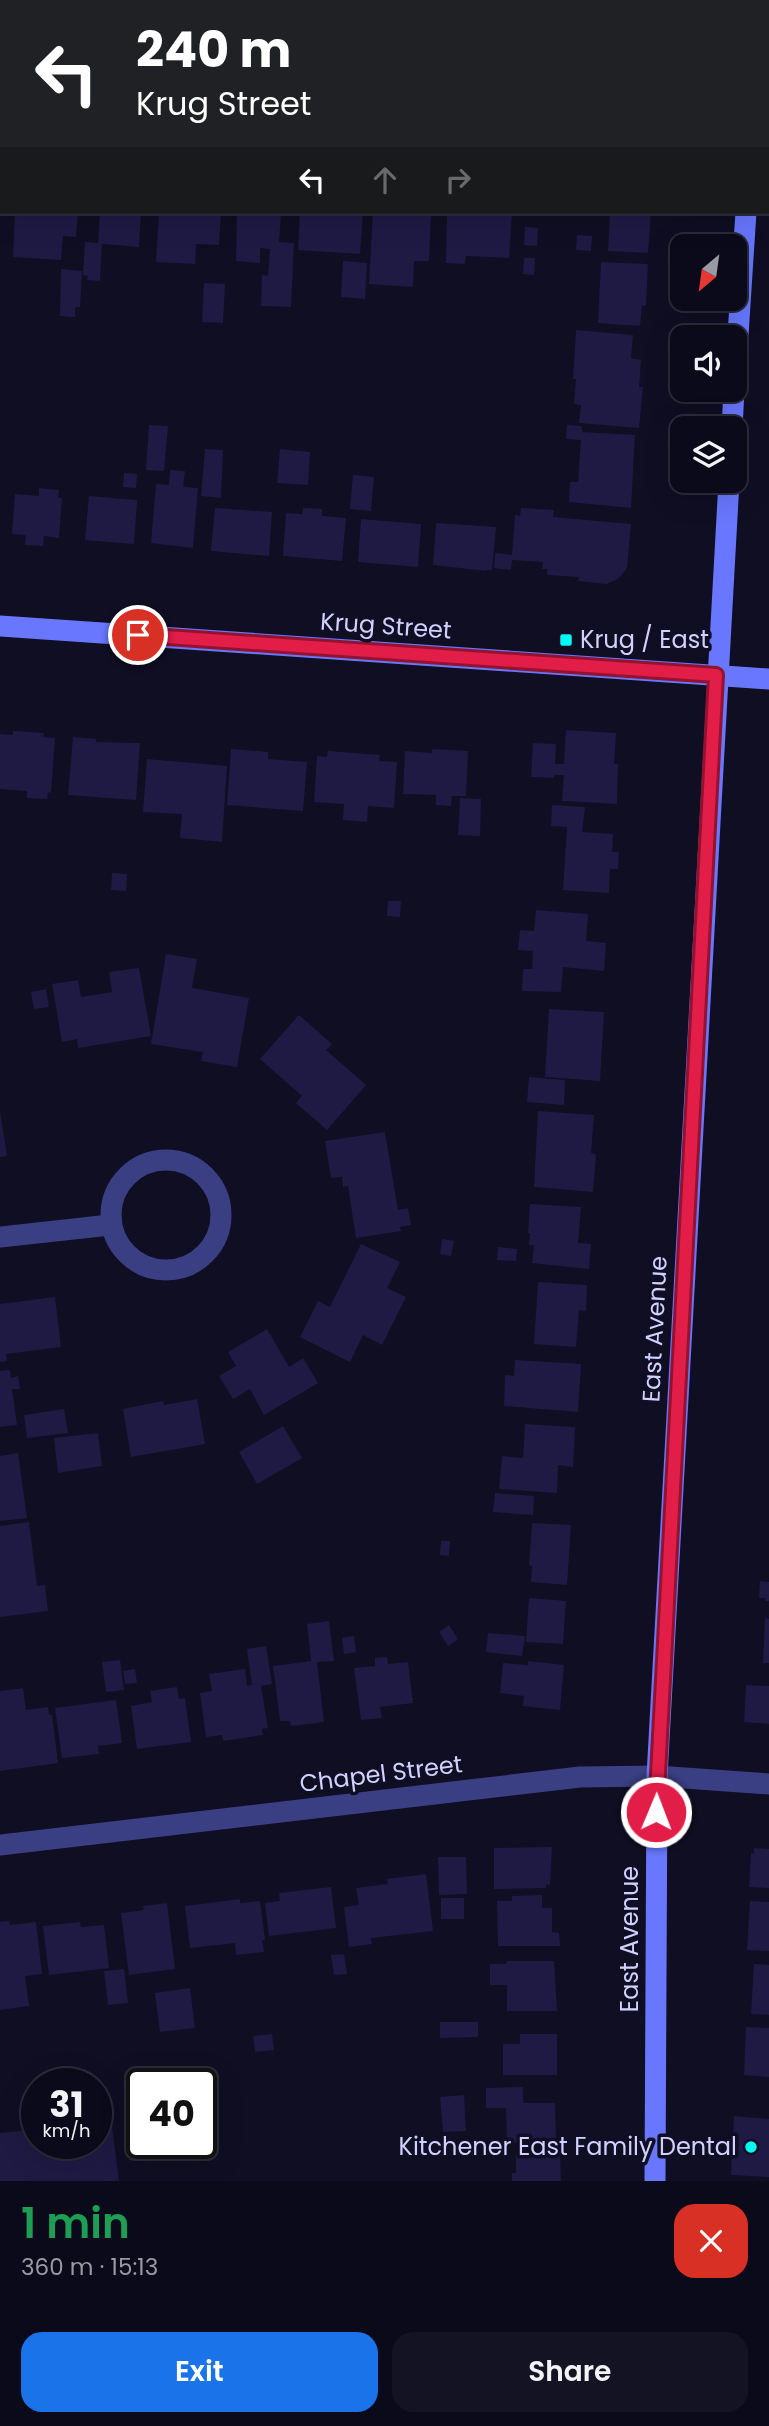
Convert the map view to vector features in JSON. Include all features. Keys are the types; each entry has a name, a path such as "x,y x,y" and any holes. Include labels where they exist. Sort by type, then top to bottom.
{"street":[{"path":"739,325 746,214"},
{"name":"East Avenue","path":"655,2181 657,1776 728,493"},
{"name":"Krug Street","path":"0,626 769,679"},
{"path":"175,1160 190,1164 205,1176 217,1195 221,1214 220,1227 212,1245 202,1257 185,1267 162,1270 136,1262 120,1247 110,1225 112,1198 126,1175 147,1162 175,1160"},
{"path":"0,1237 110,1225"},
{"name":"Chapel Street","path":"0,1845 580,1777 657,1776 769,1784"}],"building":[{"path":"15,214 78,214 76,237 63,236 61,260 13,257"},
{"path":"100,214 141,214 139,247 102,244 100,281 87,280 88,276 83,275 85,242 98,243"},
{"path":"159,214 221,214 219,245 196,244 195,264 156,262"},
{"path":"237,214 281,214 279,242 294,243 291,307 261,306 262,275 268,276 270,249 260,248 260,263 236,261"},
{"path":"300,214 363,214 360,254 298,250"},
{"path":"373,214 431,214 429,261 414,261 413,287 369,284"},
{"path":"447,214 512,214 509,258 466,256 465,264 446,263"},
{"path":"610,214 651,214 648,253 608,251"},
{"path":"525,227 538,228 537,246 524,245"},
{"path":"577,235 592,236 591,251 576,250"},
{"path":"524,258 535,258 534,275 523,274"},
{"path":"343,261 367,263 365,299 341,297"},
{"path":"601,262 648,264 646,306 642,305 640,326 598,323"},
{"path":"61,269 82,271 80,307 75,307 75,317 60,316"},
{"path":"204,283 225,284 223,323 202,322"},
{"path":"576,330 633,335 631,358 641,360 639,387 643,387 639,428 579,423 581,405 574,404 576,379 573,379"},
{"path":"149,425 168,426 164,471 146,470"},
{"path":"567,425 582,426 582,432 635,435 631,508 569,502 570,482 578,482 581,440 566,439"},
{"path":"205,449 223,450 221,498 201,496"},
{"path":"280,449 310,452 308,485 277,483"},
{"path":"170,470 185,471 183,487 198,488 193,548 151,543 156,484 169,485"},
{"path":"124,473 137,474 136,488 123,487"},
{"path":"353,475 374,477 371,511 350,509"},
{"path":"39,488 59,490 58,498 62,498 59,538 44,536 43,546 25,545 26,535 12,534 15,494 39,496"},
{"path":"89,496 137,500 134,544 85,540"},
{"path":"215,508 272,512 269,556 211,551"},
{"path":"303,508 322,509 322,516 346,518 342,561 283,556 286,513 302,514"},
{"path":"521,508 554,510 553,517 631,524 627,568 619,578 607,584 578,581 579,577 547,575 547,569 542,569 543,562 512,560 511,570 494,568 495,553 512,555 515,515 520,516"},
{"path":"361,519 421,524 418,567 358,562"},
{"path":"436,523 496,527 492,570 433,565"},
{"path":"566,730 616,733 614,764 618,764 617,804 562,801 564,775 554,775 554,778 531,777 533,743 556,744 555,764 564,764"},
{"path":"13,731 44,733 43,737 55,738 51,793 48,792 47,799 27,798 27,791 0,789 0,734 13,735"},
{"path":"73,737 96,739 96,742 140,743 136,800 68,795"},
{"path":"231,749 268,752 268,759 307,762 303,811 227,805"},
{"path":"432,749 468,751 466,796 452,796 451,806 436,805 436,795 403,794 405,751 432,753"},
{"path":"328,751 380,755 379,761 397,762 394,808 368,806 367,822 343,820 344,804 314,802 317,756 327,757"},
{"path":"147,759 227,766 222,842 180,838 182,814 143,812"},
{"path":"460,798 481,799 480,836 458,835"},
{"path":"552,805 585,807 582,832 613,834 612,852 619,852 618,869 610,869 609,893 563,890 567,827 551,826"},
{"path":"112,873 127,874 126,891 111,890"},
{"path":"388,901 401,901 400,917 387,916"},
{"path":"536,910 588,914 586,941 606,943 604,971 563,967 561,992 522,991 523,969 532,969 533,951 518,950 520,930 534,931"},
{"path":"166,954 197,959 192,988 249,998 237,1067 201,1061 203,1052 151,1044"},
{"path":"139,968 151,1036 78,1048 77,1039 62,1042 52,984 78,980 81,997 112,992 109,972"},
{"path":"46,989 49,1007 34,1009 31,992"},
{"path":"549,1009 604,1012 600,1081 545,1077"},
{"path":"299,1015 332,1044 326,1050 366,1085 327,1130 296,1103 302,1096 260,1059"},
{"path":"529,1077 565,1080 564,1105 527,1102"},
{"path":"0,1111 7,1156 0,1157"},
{"path":"538,1111 594,1115 591,1153 596,1154 593,1192 534,1187"},
{"path":"385,1132 398,1210 408,1208 411,1225 400,1227 401,1231 356,1238 348,1186 343,1187 342,1177 331,1178 325,1141"},
{"path":"530,1204 581,1207 578,1243 591,1244 589,1269 532,1263 534,1245 529,1245 528,1233"},
{"path":"442,1239 454,1241 451,1256 440,1254"},
{"path":"361,1244 400,1262 387,1288 406,1297 382,1345 363,1335 350,1362 300,1337 318,1301 330,1307"},
{"path":"498,1247 517,1249 516,1261 497,1260"},
{"path":"538,1282 587,1285 586,1311 579,1310 576,1347 534,1344"},
{"path":"55,1297 61,1347 6,1354 7,1361 0,1362 0,1304"},
{"path":"267,1329 289,1367 303,1358 318,1383 264,1415 250,1389 233,1399 219,1376 236,1366 228,1352"},
{"path":"515,1360 581,1364 578,1412 504,1406 505,1375 514,1376"},
{"path":"10,1370 11,1378 18,1376 20,1389 12,1389 17,1425 0,1427 0,1371"},
{"path":"197,1399 205,1444 131,1457 123,1409 163,1401 164,1405"},
{"path":"64,1409 68,1433 27,1438 24,1415"},
{"path":"525,1424 575,1427 573,1467 558,1465 557,1493 499,1489 502,1456 523,1458"},
{"path":"283,1426 302,1458 257,1484 239,1452"},
{"path":"98,1433 102,1466 58,1473 54,1438"},
{"path":"18,1453 27,1518 0,1521 0,1456"},
{"path":"495,1493 534,1496 533,1515 493,1512"},
{"path":"29,1522 37,1586 45,1585 48,1611 0,1617 0,1526"},
{"path":"532,1523 571,1525 567,1585 531,1582 532,1566 529,1565"},
{"path":"441,1541 450,1541 449,1556 440,1555"},
{"path":"760,1581 769,1582 769,1601 759,1598"},
{"path":"529,1598 566,1601 563,1644 526,1642"},
{"path":"765,1618 769,1619 769,1663 763,1663"},
{"path":"329,1621 334,1661 317,1662 324,1722 291,1726 290,1721 280,1721 273,1666 311,1661 307,1624"},
{"path":"449,1625 458,1639 448,1646 439,1632"},
{"path":"488,1633 525,1636 522,1656 486,1652"},
{"path":"354,1636 356,1652 344,1654 342,1638"},
{"path":"266,1646 272,1684 261,1686 268,1728 262,1729 263,1735 223,1741 222,1735 206,1737 200,1693 212,1691 209,1674 245,1669 247,1686 252,1685 247,1649"},
{"path":"387,1657 388,1664 408,1662 413,1703 380,1707 382,1718 361,1720 354,1668 375,1666 375,1658"},
{"path":"120,1660 124,1690 106,1692 102,1662"},
{"path":"528,1661 564,1665 560,1710 523,1706 524,1696 500,1693 503,1663 528,1665"},
{"path":"135,1669 137,1683 125,1684 123,1671"},
{"path":"746,1685 769,1686 769,1724 744,1722"},
{"path":"177,1687 179,1699 185,1698 191,1742 137,1749 131,1706 152,1702 150,1691"},
{"path":"23,1688 26,1710 48,1707 49,1715 52,1715 58,1763 0,1771 0,1691"},
{"path":"116,1700 122,1743 98,1746 99,1754 62,1758 55,1708"},
{"path":"552,1847 550,1885 546,1884 546,1888 494,1889 494,1848"},
{"path":"754,1848 769,1849 769,1888 749,1887 751,1853 754,1854"},
{"path":"438,1857 466,1857 467,1894 439,1895"},
{"path":"426,1874 433,1931 371,1938 372,1944 349,1947 344,1907 359,1905 356,1888 388,1884 387,1879"},
{"path":"331,1887 336,1928 269,1936 265,1903 280,1901 279,1893"},
{"path":"542,1895 542,1908 552,1908 552,1932 559,1933 560,1946 498,1946 497,1901 512,1901 512,1896"},
{"path":"441,1898 464,1898 464,1919 441,1919"},
{"path":"240,1899 240,1903 260,1901 264,1952 236,1955 235,1943 190,1948 185,1906"},
{"path":"750,1901 769,1902 769,1951 747,1950"},
{"path":"167,1903 175,1969 129,1975 121,1913 144,1910 143,1906"},
{"path":"9,1921 10,1925 36,1922 42,1974 25,1976 29,2006 0,2010 0,1922"},
{"path":"80,1922 81,1927 104,1925 109,1968 49,1975 43,1926"},
{"path":"344,1954 347,1974 334,1975 331,1955"},
{"path":"507,1961 554,1961 557,2011 507,2011 507,1985 490,1985 490,1964 506,1964"},
{"path":"754,1964 769,1965 769,2015 751,2014"},
{"path":"124,1969 128,2003 108,2005 104,1971"},
{"path":"190,1988 195,2028 160,2032 155,1993"},
{"path":"440,2022 478,2022 478,2037 440,2038"},
{"path":"746,2027 769,2028 769,2077 744,2075"},
{"path":"272,2034 274,2050 255,2052 253,2036"},
{"path":"520,2034 557,2034 557,2075 503,2075 503,2044 520,2044"},
{"path":"523,2087 523,2103 555,2103 556,2142 507,2143 506,2108 486,2108 486,2088"},
{"path":"464,2095 466,2131 443,2132 440,2097"},
{"name":"Kitchener East Family Dental","path":"734,2116 769,2119 769,2177 731,2175"},
{"path":"112,2127 119,2181 0,2181 0,2133 21,2131 21,2159 112,2159"},
{"path":"560,2154 561,2181 512,2181 512,2173 516,2173 516,2155"}],"place":[{"name":"Krug / East","path":"566,640"},
{"name":"Kitchener East Family Dental","path":"751,2147"}],"route":[{"path":"138,635 716,675 656,1812"}]}
